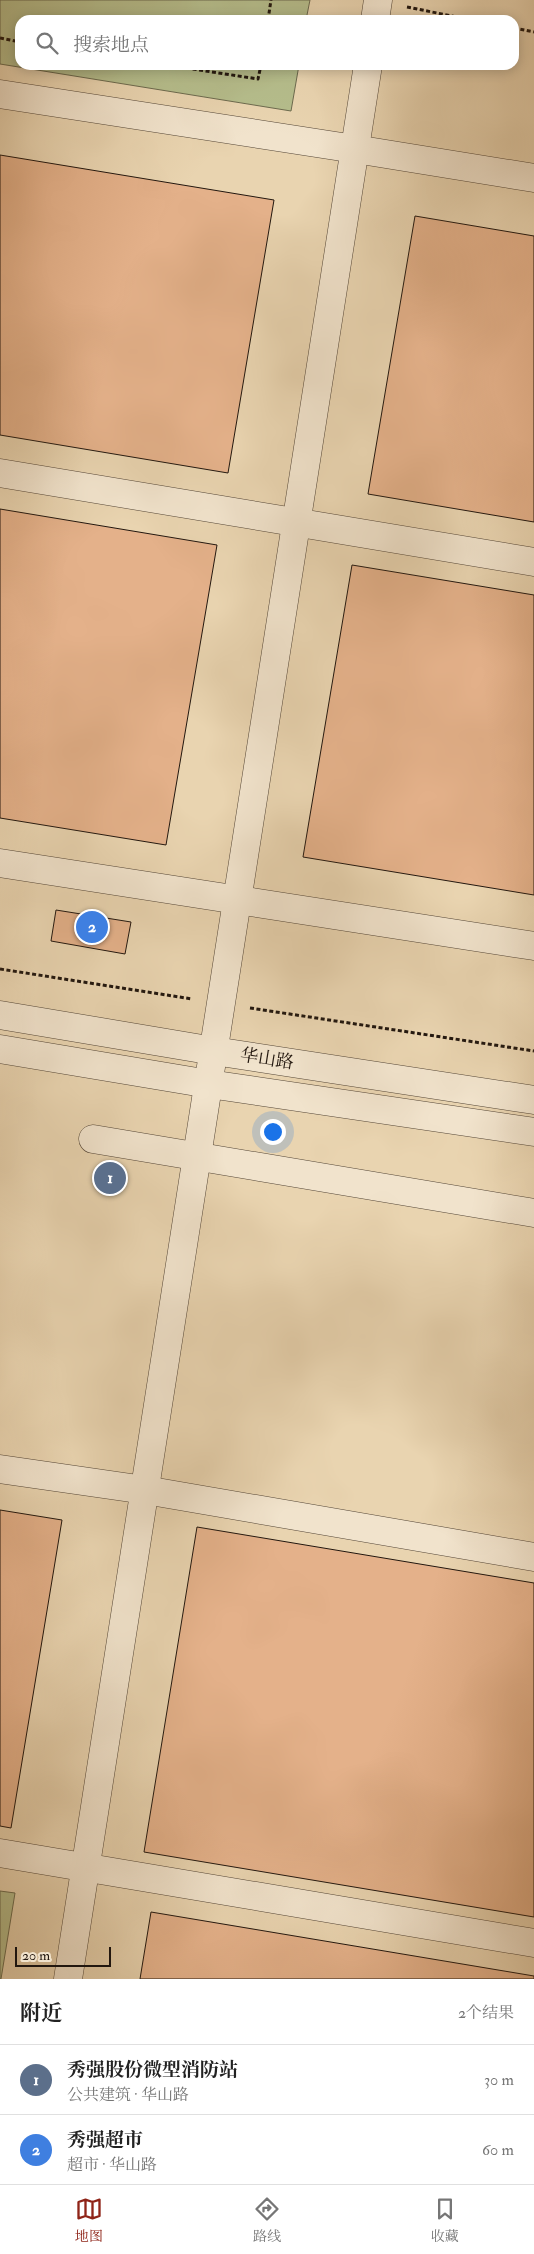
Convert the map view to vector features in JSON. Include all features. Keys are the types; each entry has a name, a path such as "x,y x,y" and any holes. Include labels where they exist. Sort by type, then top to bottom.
{"street":[{"path":"68,1979 367,70"},
{"path":"0,94 534,178"},
{"path":"0,473 534,562"},
{"path":"0,863 534,946"},
{"name":"华山路","path":"0,1015 214,1052 534,1100"},
{"name":"华山路","path":"0,1049 208,1084 534,1132"},
{"path":"93,1140 534,1213"},
{"path":"0,1469 145,1490 534,1557"},
{"path":"0,1853 534,1943"}],"path":[{"path":"269,15 271,0"},
{"path":"377,7 435,15"},
{"path":"519,29 534,32"},
{"path":"0,38 15,41"},
{"path":"197,70 258,80 260,70"},
{"path":"0,969 534,1051"}],"green space":[{"path":"0,0 310,0 307,15 15,15 15,66 0,64"},
{"path":"37,70 298,70 291,111"},
{"path":"0,1891 15,1893 1,1979 0,1979"}],"building":[{"path":"0,155 274,200 228,473 0,435"},
{"path":"415,216 534,236 534,522 368,494"},
{"path":"0,509 217,545 166,845 0,818"},
{"path":"352,565 534,595 534,895 303,857"},
{"path":"56,910 131,922 125,954 51,941"},
{"path":"0,1510 62,1520 11,1828 0,1826"},
{"path":"197,1527 534,1583 534,1917 144,1852"},
{"path":"151,1912 534,1976 534,1979 140,1979"}],"place":[{"name":"秀强超市","path":"92,927"},
{"name":"秀强股份微型消防站","path":"110,1178"}]}
